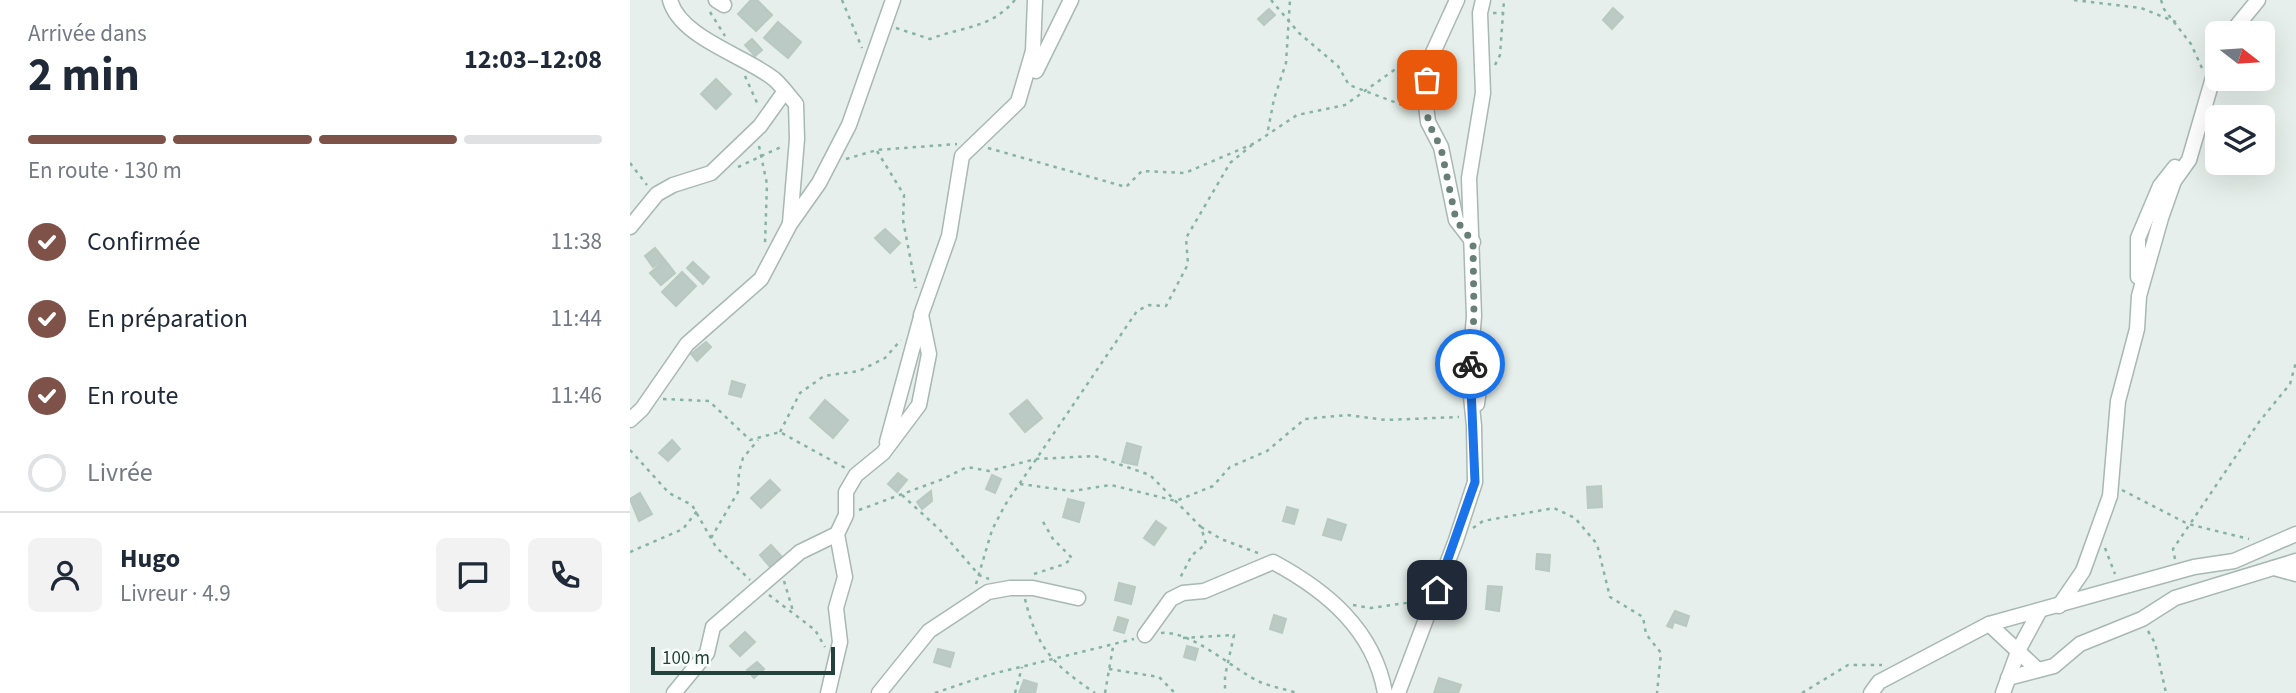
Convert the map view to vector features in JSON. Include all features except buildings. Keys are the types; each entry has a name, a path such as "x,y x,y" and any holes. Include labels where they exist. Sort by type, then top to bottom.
{"street":[{"path":"670,0 672,8 697,32 773,78 796,104 797,139 790,224"},
{"path":"630,420 642,409 687,344 761,279 790,224 829,163 849,125 893,0"},
{"path":"1018,102 1033,51 1035,0"},
{"path":"883,453 921,315 949,236 962,156 980,145 1031,85 1042,54 1064,19 1071,0"},
{"path":"1457,0 1431,57 1425,97 1427,119 1441,148 1456,220 1473,242"},
{"path":"2241,21 2258,0"},
{"path":"2247,21 2258,0"},
{"path":"1398,693 1475,482 1474,421 1481,374 1474,316 1469,178 1483,93 1481,6"},
{"path":"630,226 657,194 673,185 711,173 760,126 785,91"},
{"path":"2059,607 2083,571 2110,496 2118,401 2137,329 2138,238 2160,186 2180,158 2209,91"},
{"path":"828,693 840,642 836,608 845,577 837,534 846,515 846,492 856,475 883,453 919,405 929,354 921,315"},
{"path":"674,693 707,653 713,627 761,589 800,552 837,534"},
{"path":"1871,693 1879,682 1989,624 2177,573 2234,561 2296,534"},
{"path":"2008,678 2054,666 2080,644 2141,619 2175,598 2296,561"},
{"path":"1145,635 1171,599 1183,593 1204,591 1273,562 1313,583 1333,601 1368,641 1381,669 1385,693"},
{"path":"2274,568 2296,574"},
{"path":"879,693 929,631 969,602 988,592 1010,588 1033,589 1078,598"},
{"path":"2003,693 2019,649 2039,612"},
{"path":"1989,624 2019,649 2038,670"}],"path":[{"path":"842,0 870,66"},
{"path":"885,23 914,37 930,39 953,30 993,21 1015,0"},
{"path":"1271,0 1299,33 1338,66 1349,85 1406,104 1427,119"},
{"path":"1267,132 1286,63 1290,0"},
{"path":"1494,68 1500,55 1504,0"},
{"path":"2074,0 2141,8 2176,22"},
{"path":"2161,0 2164,9 2191,44 2205,73"},
{"path":"1481,6 1503,13"},
{"path":"969,602 992,530 1037,458 1137,311 1149,304 1166,306 1188,264 1186,239 1230,163 1267,132 1309,110 1345,105 1421,50"},
{"path":"732,169 797,139"},
{"path":"829,163 877,150 916,149 940,144 980,145 1126,187 1142,171 1185,173 1255,143"},
{"path":"877,150 904,195 906,248 917,293"},
{"path":"630,163 657,194"},
{"path":"642,409 660,398 709,401 750,440 758,440 780,432 800,393 824,376 859,371 886,358 903,337"},
{"path":"2177,573 2173,548 2259,422 2290,384 2296,362"},
{"path":"1020,484 1072,491 1111,485 1176,501 1213,486 1230,467 1267,451 1305,419 1347,415 1386,421 1474,421"},
{"path":"780,432 829,457 856,475"},
{"path":"711,538 738,492 738,471 743,458 758,440"},
{"path":"630,450 669,493 692,505 711,538 734,567 815,630 835,665"},
{"path":"846,515 943,479 967,467 989,471 1037,458 1095,456 1150,475 1201,527 1273,562"},
{"path":"2110,474 2120,489 2188,524 2245,540 2255,539"},
{"path":"1456,540 1483,521 1517,514 1554,508 1575,518 1597,544 1610,597 1643,617 1646,634 1661,653 1657,693"},
{"path":"630,552 683,529 697,511"},
{"path":"1010,588 1072,558 1053,539 1042,520"},
{"path":"1171,599 1192,555 1206,544 1201,527"},
{"path":"779,572 793,611"},
{"path":"1333,601 1371,608 1419,601 1437,590"},
{"path":"935,693 1145,635 1171,632 1206,648 1228,666 1263,684 1297,693"},
{"path":"1183,638 1234,635 1225,693"},
{"path":"1104,693 1113,646"},
{"path":"1802,693 1848,665 1886,665"},
{"path":"1015,693 1022,667"},
{"path":"1109,669 1159,677 1175,693"}],"way so far":[{"path":"1427,80 1425,97 1428,122 1441,148 1456,220 1473,242 1474,316 1470,364"}],"route":[{"path":"1437,590 1475,482 1470,364"}]}
